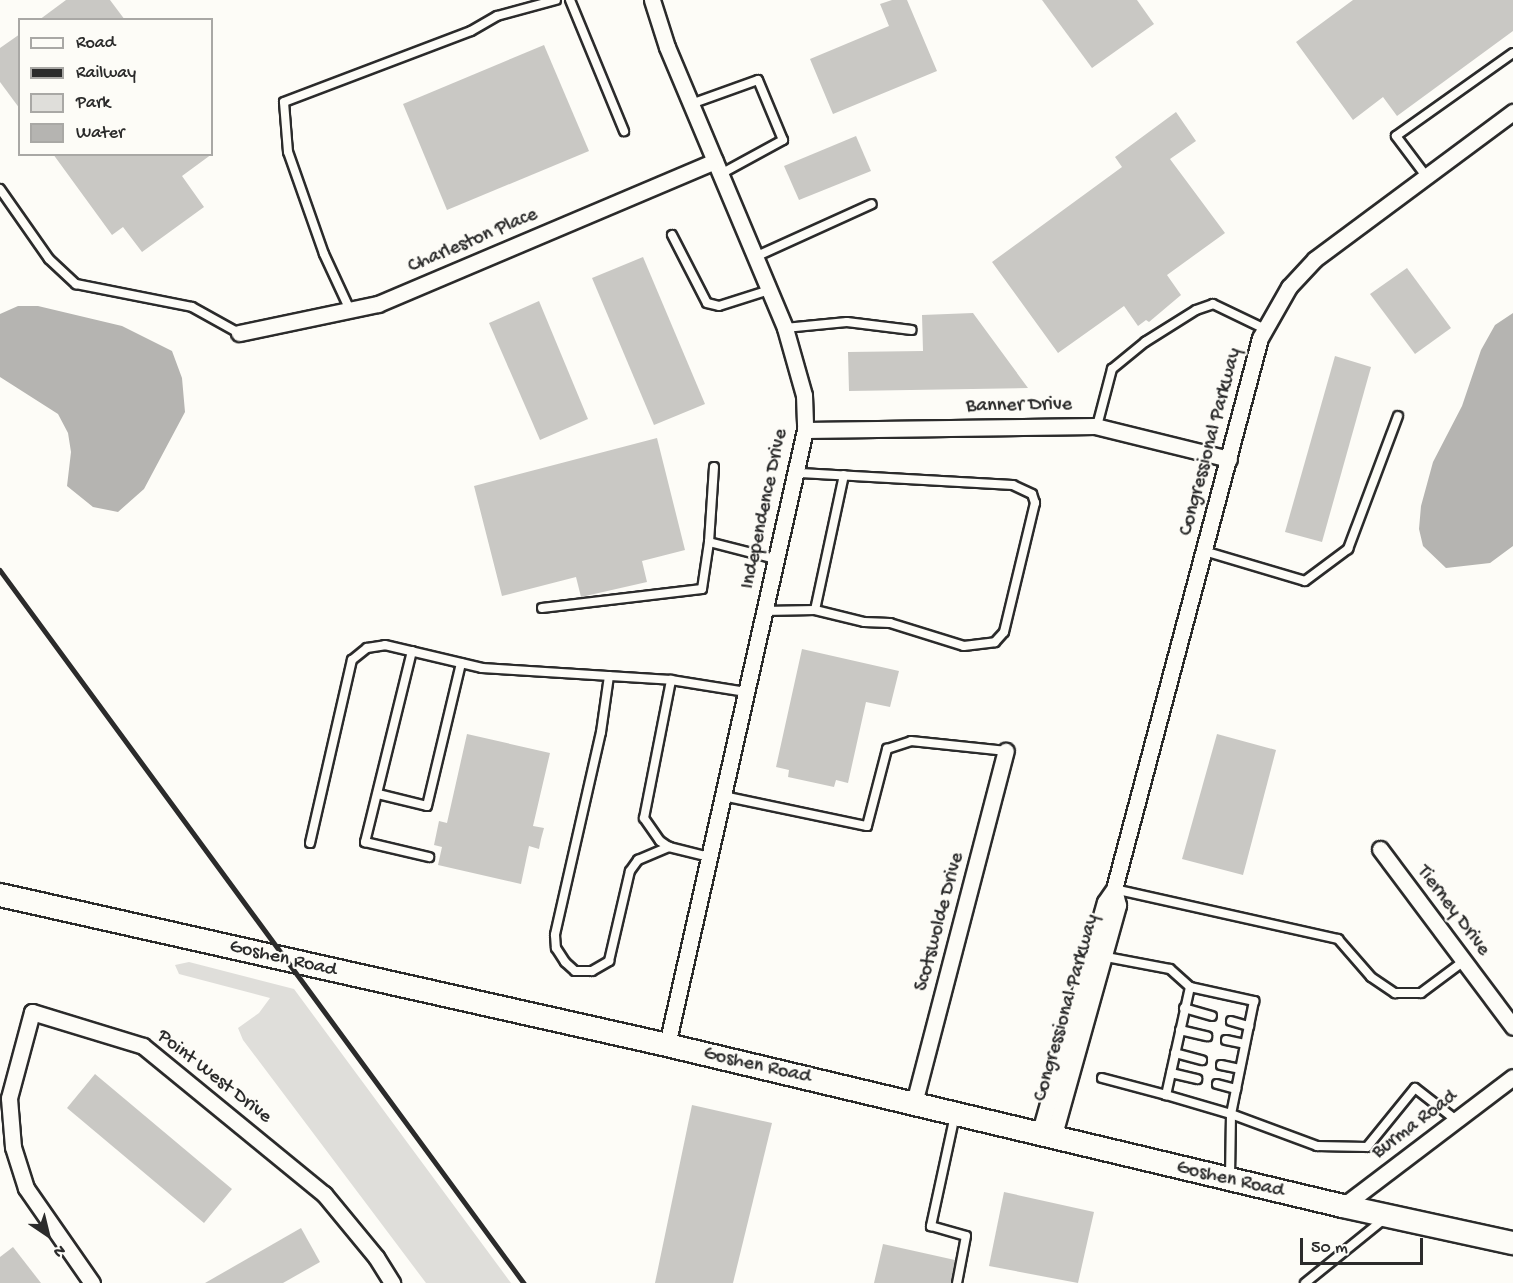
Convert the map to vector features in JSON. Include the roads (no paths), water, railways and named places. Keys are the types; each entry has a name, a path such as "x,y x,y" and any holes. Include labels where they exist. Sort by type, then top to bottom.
{"main road":[{"name":"Goshen Road","path":"0,895 667,1045 914,1103 1046,1137 1513,1243"}],"street":[{"name":"Independence Drive","path":"652,0 691,104 785,328 804,395 805,430 667,1045"},
{"name":"Congressional Parkway","path":"1046,1137 1098,955 1105,902 1114,889 1265,329 1302,271 1426,176 1511,117"},
{"name":"Charleston Place","path":"239,333 378,304 718,168"},
{"name":"Banner Drive","path":"805,430 1097,426 1229,459"},
{"name":"Scotswolde Drive","path":"914,1103 1006,751"},
{"name":"Tierney Drive","path":"1380,849 1513,1027"},
{"name":"Point West Drive","path":"92,1283 26,1188 13,1147 5,1098 32,1012 143,1046 324,1194 376,1257 392,1283"},
{"name":"Burma Road","path":"1342,1206 1513,1077"}],"lane":[{"path":"350,310 324,254 288,152 284,102 471,31 497,16 556,0"},
{"path":"570,0 624,131"},
{"path":"1426,176 1396,136 1513,53"},
{"path":"691,104 758,80 767,100 783,140 718,168"},
{"path":"0,189 49,259 76,284 192,308 239,333"},
{"path":"755,257 872,204"},
{"path":"672,235 707,303 719,306 769,290"},
{"path":"1097,426 1112,369 1145,342 1196,310 1213,304 1265,329"},
{"path":"785,328 847,322 912,330"},
{"path":"1204,551 1305,581 1348,549 1398,416"},
{"path":"542,608 702,589 709,542 714,467"},
{"path":"764,611 815,610 864,622 890,623 964,646 995,642 1004,632 1035,503 1032,494 1013,485 795,473"},
{"path":"815,610 844,476"},
{"path":"709,542 775,559"},
{"path":"310,843 352,660 367,648 385,645 482,668 671,680 746,692"},
{"path":"412,651 365,842 429,857"},
{"path":"378,794 427,806 461,663"},
{"path":"609,676 601,732 555,935 556,948 565,962 575,971 592,971 609,961 630,871 638,860 669,847"},
{"path":"671,680 644,818 655,835 669,847 709,857"},
{"path":"723,796 867,826 887,749 911,741 1006,751"},
{"path":"1114,889 1338,939 1371,977 1395,993 1421,993 1464,961"},
{"path":"1098,955 1170,969 1190,987 1254,1001 1231,1114 1230,1179"},
{"path":"1166,1095 1190,987"},
{"path":"1184,1008 1212,1016"},
{"path":"1231,1021 1249,1026"},
{"path":"1180,1030 1207,1036"},
{"path":"1226,1040 1245,1044"},
{"path":"1175,1053 1202,1060"},
{"path":"1221,1065 1240,1069"},
{"path":"1171,1073 1197,1079"},
{"path":"1102,1078 1231,1114 1317,1146 1367,1147 1415,1088 1456,1120"},
{"path":"1217,1084 1236,1089"},
{"path":"955,1113 931,1226 966,1236 957,1283"},
{"path":"1305,1283 1387,1216"}],"water":[{"path":"18,306 38,306 122,326 172,351 182,378 185,412 144,489 118,512 93,507 67,486 71,452 68,433 58,414 0,377 0,314"},
{"path":"1513,313 1513,546 1490,563 1446,568 1423,546 1419,529 1421,506 1433,462 1462,406 1481,350 1495,325"}],"railway":[{"path":"0,570 524,1283"}]}
